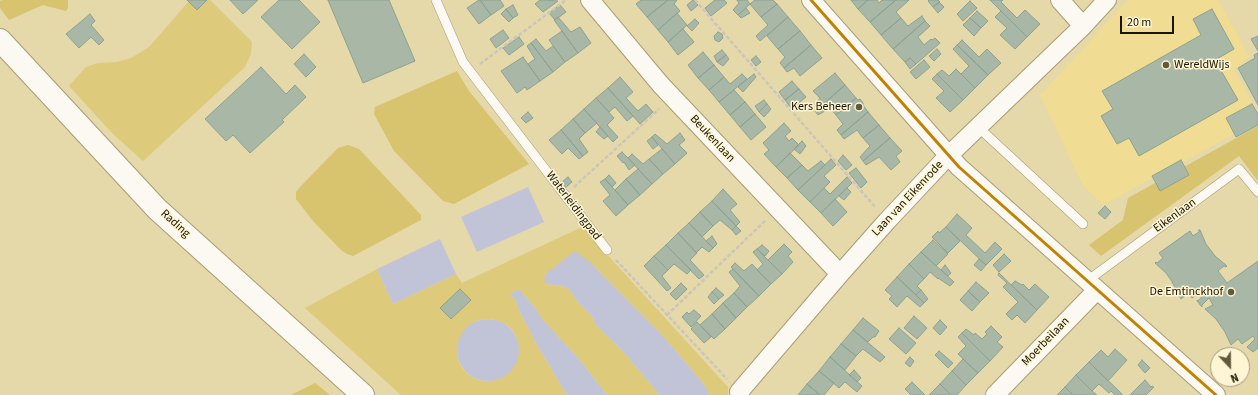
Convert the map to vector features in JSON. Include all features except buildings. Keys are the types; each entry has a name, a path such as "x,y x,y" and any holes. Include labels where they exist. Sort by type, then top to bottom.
{"main road":[{"name":"Rading","path":"0,40 157,209 363,395"}],"street":[{"name":"Beukenlaan","path":"590,0 673,98 840,274"},
{"path":"811,0 959,167 1216,395"},
{"path":"1060,0 1083,26"},
{"name":"Laan van Eikenrode","path":"739,393 840,274 948,156 1083,26 1107,0"},
{"name":"Moerbeilaan","path":"995,395 1092,285"}],"lane":[{"name":"Waterleidingpad","path":"436,0 462,62 607,250"},
{"path":"978,127 1083,224"},
{"name":"Eikenlaan","path":"1092,285 1239,169 1258,192"}],"path":[{"path":"470,72 566,0"},
{"path":"695,0 888,221"},
{"path":"565,195 673,98"},
{"path":"667,315 778,208"},
{"name":"Waterleidingpad","path":"607,250 739,393"}],"shaded area":[{"path":"68,0 68,8 66,11 43,5 9,20 0,8 0,1"},
{"path":"190,0 210,0 252,42 251,54 245,67 143,161 113,134 69,86 86,67 98,63 117,62 131,58 149,47"},
{"path":"1128,0 1218,0 1250,57 1234,70 1258,112 1258,121 1103,205 1082,184 1040,95"},
{"path":"457,71 469,91 529,164 454,204 443,201 394,151 374,114 375,107"},
{"path":"1258,126 1258,181 1239,156 1101,256 1089,245 1123,220 1128,198"},
{"path":"348,145 359,149 421,215 421,220 353,256 341,250 313,221 296,199 296,192 300,187 338,148"},
{"path":"582,227 728,387 728,395 707,395 708,393 705,386 661,334 592,264 547,284 566,287 571,291 577,301 592,316 596,325 620,348 660,395 607,395 578,358 542,319 536,309 519,289 510,294 516,300 518,308 537,345 567,395 401,395 305,308 377,269 393,304 456,274 462,283","holes":["493,319 507,325 517,338 492,381 484,381 476,379 463,369 459,362 457,346 476,321"]},
{"path":"315,383 330,395 291,395"}],"water":[{"path":"528,187 544,222 477,252 461,217"},
{"path":"440,239 456,274 393,304 377,269"},
{"path":"575,251 592,264 661,334 705,386 709,393 707,395 660,395 620,348 596,325 592,316 577,301 571,291 566,287 547,284 544,280 547,273"},
{"path":"519,289 536,309 542,319 578,358 607,395 567,395 537,345 518,308 516,300 510,294"},
{"path":"482,319 494,319 510,328 517,338 519,350 517,362 510,372 494,381 482,381 471,376 462,367 457,356 457,344 462,333 471,324"}],"transit line":[{"path":"811,0 959,167 1216,395"}],"place":[{"name":"WereldWijs","path":"1166,65"},
{"name":"Kers Beheer","path":"859,107"},
{"name":"De Emtinckhof","path":"1231,292"}]}
